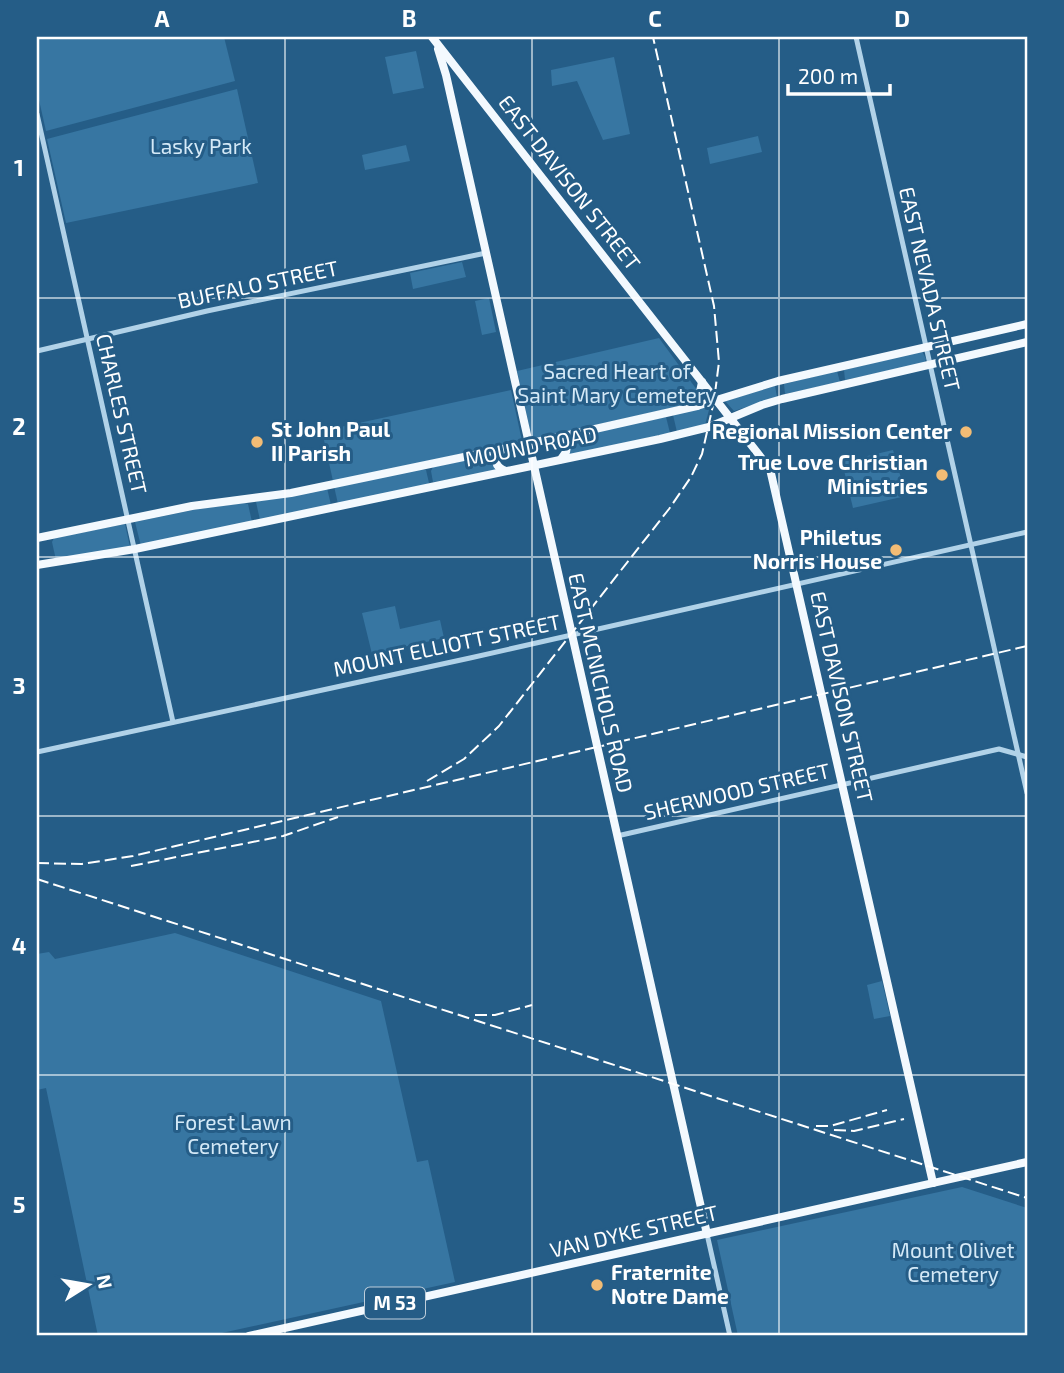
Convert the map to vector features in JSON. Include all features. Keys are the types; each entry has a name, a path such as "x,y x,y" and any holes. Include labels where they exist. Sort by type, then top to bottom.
{"main road":[{"name":"EAST DAVISON STREET","path":"436,39 770,469 933,1183"},
{"name":"EAST MCNICHOLS ROAD","path":"436,39 707,1234"},
{"path":"446,75 457,69"},
{"name":"MOUND ROAD","path":"37,538 192,506 291,493 505,449 697,406 778,381 1027,324"},
{"name":"MOUND ROAD","path":"37,565 135,549 694,431 782,399 1027,342"},
{"path":"778,381 782,399"},
{"path":"697,406 702,382"},
{"path":"555,438 567,446 561,459"},
{"path":"505,449 495,459 500,468 506,471"},
{"name":"VAN DYKE STREET","path":"248,1336 1027,1162"}],"street":[{"name":"EAST NEVADA STREET","path":"856,37 1027,793"},
{"name":"CHARLES STREET","path":"37,114 173,722"},
{"name":"BUFFALO STREET","path":"37,351 486,253"},
{"name":"MOUNT ELLIOTT STREET","path":"37,752 1027,532"},
{"name":"SHERWOOD STREET","path":"617,836 994,750 1027,757"},
{"name":"EAST MCNICHOLS ROAD","path":"707,1234 730,1336"}],"green space":[{"path":"37,37 224,37 235,81 46,131 37,91"},
{"path":"416,51 424,88 393,94 385,57"},
{"path":"614,57 630,134 603,140 577,81 552,86 551,70"},
{"name":"Lasky Park","path":"237,89 258,183 66,223 47,139"},
{"path":"758,136 762,152 710,164 707,148"},
{"path":"406,145 410,161 365,170 362,155"},
{"path":"462,262 466,277 413,289 410,273"},
{"path":"489,298 496,332 482,335 475,301"},
{"name":"Sacred Heart of Saint Mary Cemetery","path":"659,338 697,390 694,403 532,439 517,371"},
{"path":"922,351 926,359 924,363 845,380 844,370"},
{"path":"837,371 840,382 785,394 784,384"},
{"path":"775,386 777,397 734,411 725,401"},
{"name":"Sacred Heart of Saint Mary Cemetery","path":"511,390 522,441 333,481 322,431"},
{"path":"710,406 705,425 677,432 673,415"},
{"path":"666,417 670,433 569,455 564,440 565,437"},
{"path":"893,450 906,496 853,508 842,462"},
{"path":"493,455 498,471 433,482 433,467"},
{"path":"426,470 429,483 426,485 338,504 334,486"},
{"path":"327,488 331,505 260,520 258,501"},
{"path":"248,504 252,522 141,546 135,522"},
{"path":"125,524 130,547 56,560 52,542 54,538"},
{"path":"395,606 400,629 440,620 444,638 372,654 362,613"},
{"name":"Forest Lawn Cemetery","path":"175,933 381,1001 417,1162 428,1160 455,1282 208,1336 98,1336 46,1088 37,1090 37,954 49,952 55,959"},
{"path":"882,981 890,1016 874,1019 867,985"},
{"name":"Mount Olivet Cemetery","path":"962,1187 1027,1208 1027,1336 738,1336 717,1240"}],"railway":[{"path":"427,781 464,759 499,726 669,509 691,477 702,454 714,401 719,362 714,306 653,37"},
{"path":"37,863 82,864 133,856 1027,646"},
{"path":"131,866 283,836 338,817"},
{"path":"37,879 1027,1198"},
{"path":"475,1015 495,1015 532,1005"},
{"path":"816,1126 830,1126 887,1110"},
{"path":"834,1130 854,1131 904,1119"}],"place":[{"name":"Regional Mission Center","path":"966,432"},
{"name":"St John Paul II Parish","path":"257,442"},
{"name":"True Love Christian Ministries","path":"942,475"},
{"name":"Philetus Norris House","path":"896,550"},
{"name":"Fraternite Notre Dame","path":"597,1285"}]}
